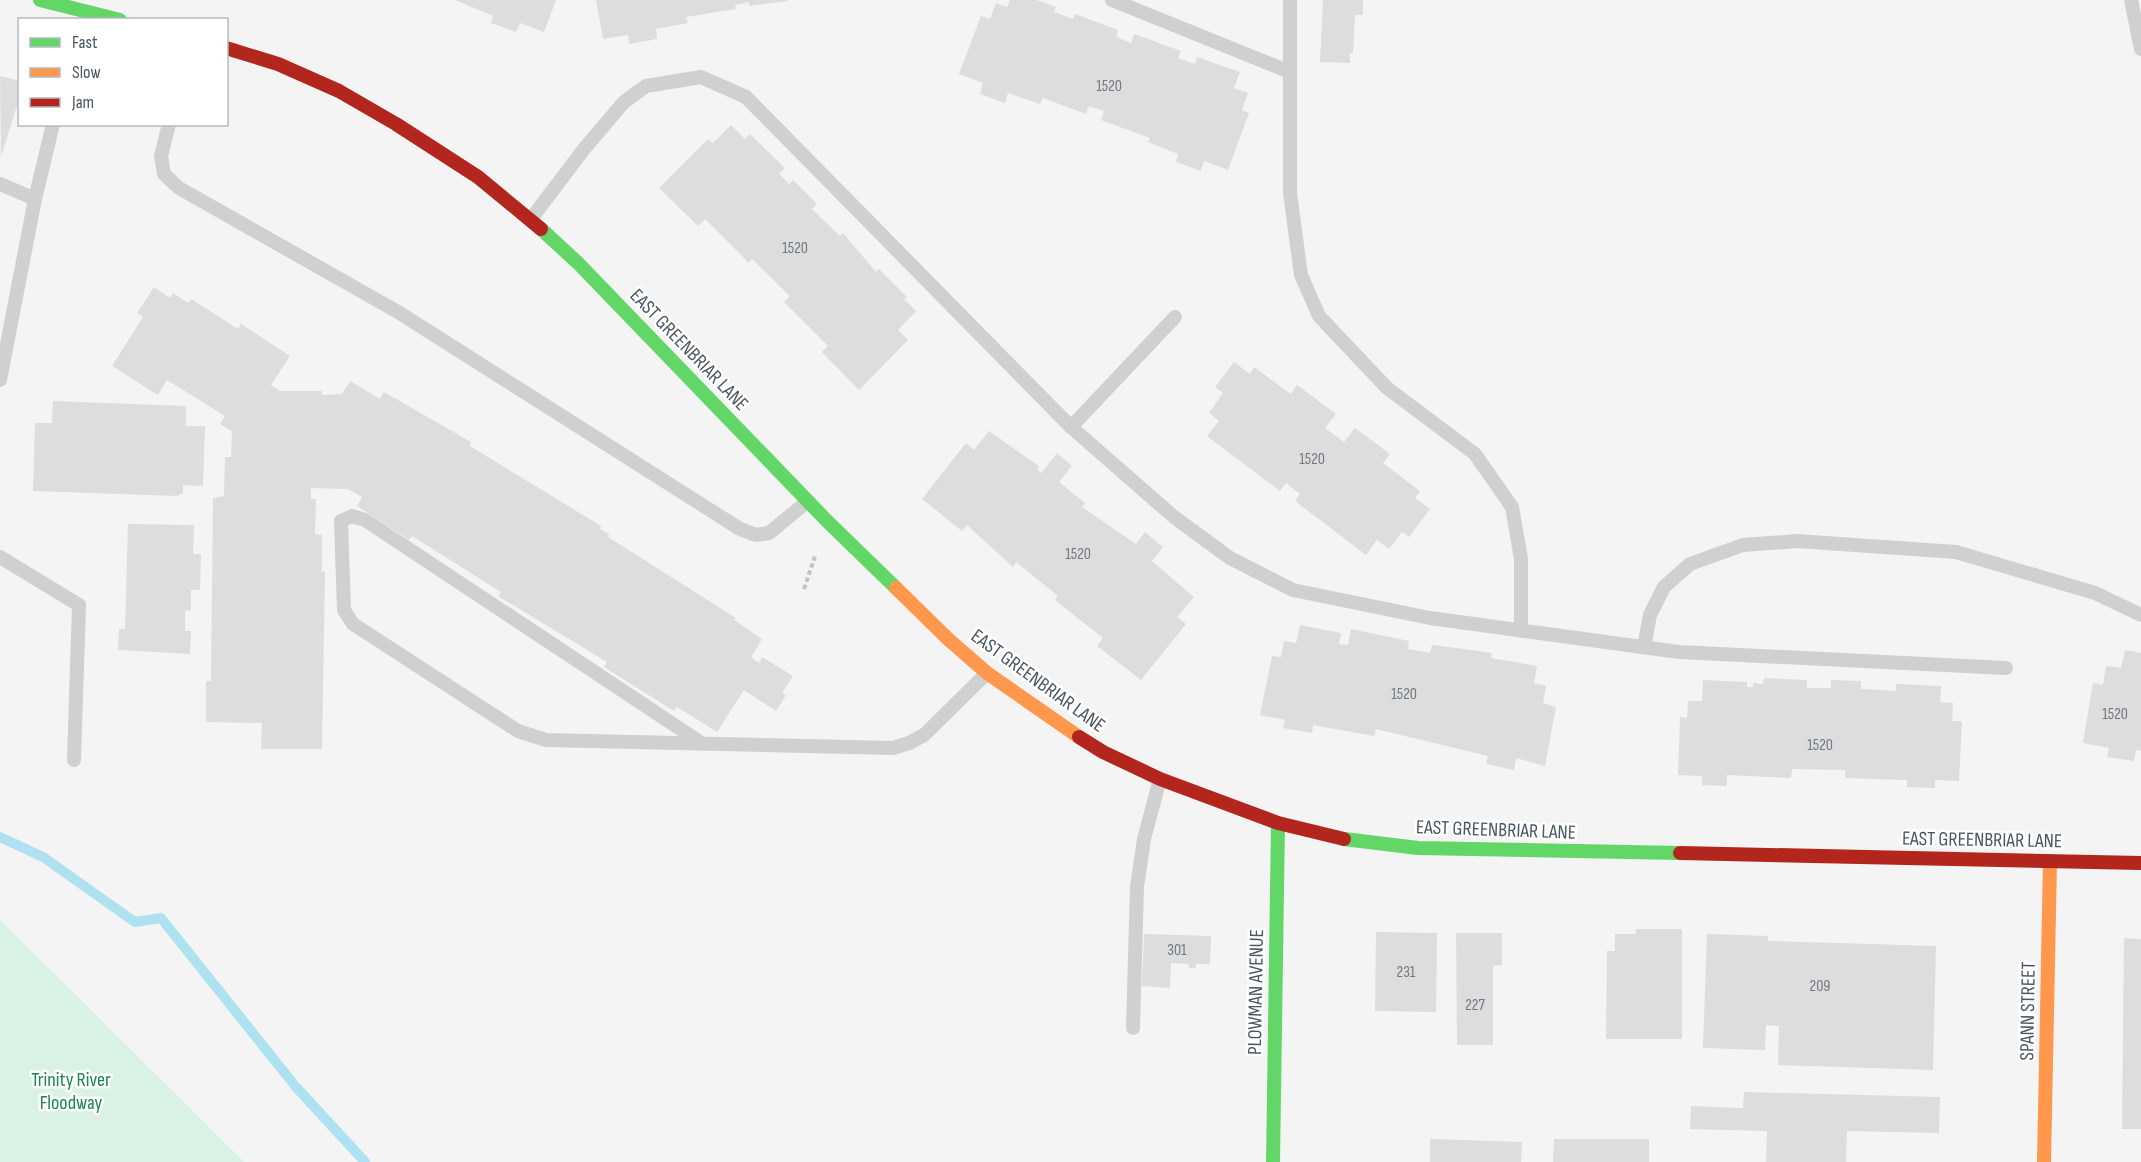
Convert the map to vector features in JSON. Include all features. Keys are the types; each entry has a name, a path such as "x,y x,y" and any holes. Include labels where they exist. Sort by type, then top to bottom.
{"street":[{"path":"39,0 79,15 104,18"},
{"name":"EAST GREENBRIAR LANE","path":"228,49 278,64 339,91 396,124 478,177 531,219 578,263 808,501 940,631 987,673 1055,722 1094,746 1160,779 1278,823 1345,839 1418,849 2141,863"},
{"name":"PLOWMAN AVENUE","path":"1273,1162 1278,823"},
{"name":"SPANN STREET","path":"2044,1162 2050,861"}],"lane":[{"path":"1112,0 1290,72"},
{"path":"1290,0 1290,193 1301,275 1319,316 1387,388 1475,454 1512,507 1521,559 1521,631"},
{"path":"2131,0 2141,49"},
{"path":"531,219 584,149 624,102 645,86 701,77 746,97 1071,427 1183,524 1230,558 1293,590 1430,618 1679,652 2006,668"},
{"path":"0,380 35,199 53,126"},
{"path":"168,126 161,156 164,174 179,188 398,312 740,529 756,535 769,533 808,501"},
{"path":"0,184 35,199"},
{"path":"1071,427 1175,317"},
{"path":"703,744 365,520 352,516 341,521 344,610 353,624 518,731 546,740 703,744 893,748 924,735 987,673"},
{"path":"1644,647 1650,615 1664,587 1690,564 1743,545 1797,541 1956,552 2095,593 2141,615"},
{"path":"0,557 79,605 74,760"},
{"path":"1133,1028 1137,887 1144,839 1160,779"}],"green space":[{"name":"Trinity River Floodway","path":"0,920 244,1162 0,1162"}],"building":[{"path":"455,0 556,0 544,32 520,23 516,32 491,23 493,16"},
{"path":"596,0 788,1 749,6 749,2 735,5 736,9 686,17 688,23 656,29 657,39 629,44 628,35 603,39"},
{"path":"1010,0 1037,0 1056,7 1054,12 1073,19 1075,14 1118,30 1116,37 1131,43 1134,34 1181,51 1178,58 1195,64 1197,57 1240,72 1234,88 1248,93 1242,110 1249,113 1228,170 1204,161 1201,171 1176,162 1178,154 1148,142 1150,138 1101,120 1104,111 1089,106 1086,114 1043,98 1040,104 1008,93 1005,103 980,94 983,83 959,74 981,16 990,19 996,3 1007,7"},
{"path":"1323,0 1363,0 1363,15 1355,15 1353,53 1350,53 1350,63 1320,62"},
{"path":"0,76 18,80 18,102 1,157"},
{"path":"731,125 745,139 750,134 785,168 779,174 789,184 793,180 817,204 812,209 840,236 843,233 876,272 879,269 907,297 904,299 916,311 898,330 908,340 859,390 822,352 828,346 784,302 790,296 752,259 749,263 705,219 698,226 659,188 708,139 713,143"},
{"path":"154,287 170,298 173,293 188,303 191,299 238,329 241,324 290,356 271,385 280,391 322,391 322,395 342,394 350,381 380,399 384,392 471,442 470,446 601,526 600,529 609,534 608,537 736,618 734,620 762,639 751,657 759,663 762,657 793,676 782,693 786,695 776,711 744,690 717,732 677,707 674,711 604,667 607,662 498,596 501,592 412,536 409,540 357,506 362,497 348,489 311,488 311,499 316,499 315,534 322,535 322,572 325,571 322,749 261,749 262,723 206,722 206,681 211,681 213,498 224,496 225,457 231,457 232,431 220,424 225,416 167,380 158,395 112,366 143,317 137,313"},
{"path":"1234,362 1250,374 1254,367 1291,394 1297,385 1336,414 1325,428 1344,442 1355,428 1390,454 1383,463 1420,491 1415,498 1430,509 1409,537 1402,532 1389,549 1377,540 1366,555 1295,501 1300,494 1286,483 1280,491 1207,436 1219,421 1209,413 1223,393 1215,387"},
{"path":"53,401 186,406 186,426 205,426 203,486 183,485 183,493 177,496 33,491 35,423 52,423"},
{"path":"989,431 1039,466 1037,469 1041,473 1057,453 1072,466 1059,482 1085,503 1082,507 1136,544 1145,532 1163,547 1152,561 1194,597 1177,617 1186,624 1141,680 1097,646 1103,638 1055,600 1058,596 1016,562 1013,567 967,525 962,531 922,499 966,443 974,450"},
{"path":"128,524 194,525 193,554 201,554 200,590 191,590 191,611 185,610 185,631 191,631 190,654 118,650 119,629 125,629"},
{"path":"1300,625 1341,633 1339,644 1348,645 1351,629 1409,641 1408,649 1430,653 1432,645 1479,651 1492,653 1491,658 1537,666 1534,683 1546,686 1543,703 1556,707 1545,766 1516,758 1514,770 1486,764 1488,756 1376,729 1374,736 1313,725 1312,733 1283,728 1285,720 1260,715 1272,656 1281,657 1284,641 1296,643"},
{"path":"2125,650 2141,653 2141,751 2136,750 2134,761 2107,757 2109,748 2083,743 2093,683 2103,685 2106,666 2121,668"},
{"path":"1764,678 1807,680 1807,688 1831,688 1831,680 1861,681 1861,689 1896,691 1896,684 1941,686 1940,702 1953,703 1952,721 1962,721 1959,781 1935,780 1935,788 1907,787 1907,780 1845,778 1845,770 1792,769 1791,778 1727,775 1727,786 1702,785 1702,776 1678,775 1680,717 1687,718 1688,701 1702,701 1703,680 1747,682 1747,687 1753,687 1753,683 1763,684"},
{"path":"1636,929 1682,929 1682,1039 1606,1039 1607,951 1615,951 1615,934 1636,934"},
{"path":"1376,932 1437,933 1436,1012 1375,1011"},
{"path":"1456,933 1502,933 1502,965 1493,966 1493,1045 1457,1045"},
{"path":"1144,934 1211,936 1210,964 1196,964 1196,968 1189,968 1189,964 1171,963 1170,988 1142,986"},
{"path":"1707,934 1768,936 1768,941 1936,946 1933,1070 1778,1065 1779,1026 1766,1025 1765,1050 1703,1048"},
{"path":"2124,938 2141,939 2141,1129 2122,1129"},
{"path":"1744,1092 1940,1097 1939,1133 1847,1131 1846,1162 1766,1162 1767,1131 1690,1129 1691,1106 1743,1108"},
{"path":"1430,1139 1522,1142 1521,1162 1430,1162"},
{"path":"1554,1139 1649,1139 1649,1162 1553,1162"}],"waterway":[{"path":"0,837 43,857 135,922 161,918 296,1087 365,1162"}],"traffic: fast":[{"path":"40,0 112,18"},
{"path":"541,229 578,263 827,521 896,588"},
{"path":"1273,1162 1278,823"},
{"path":"1344,839 1418,848 1680,853"}],"traffic: slow":[{"path":"896,588 987,673 1079,737"},
{"path":"2044,1162 2050,861"}],"traffic: jam":[{"path":"228,49 278,64 339,91 396,124 478,177 541,229"},
{"path":"1079,737 1103,752 1160,779 1278,823 1344,839"},
{"path":"1680,853 2141,863"}]}
